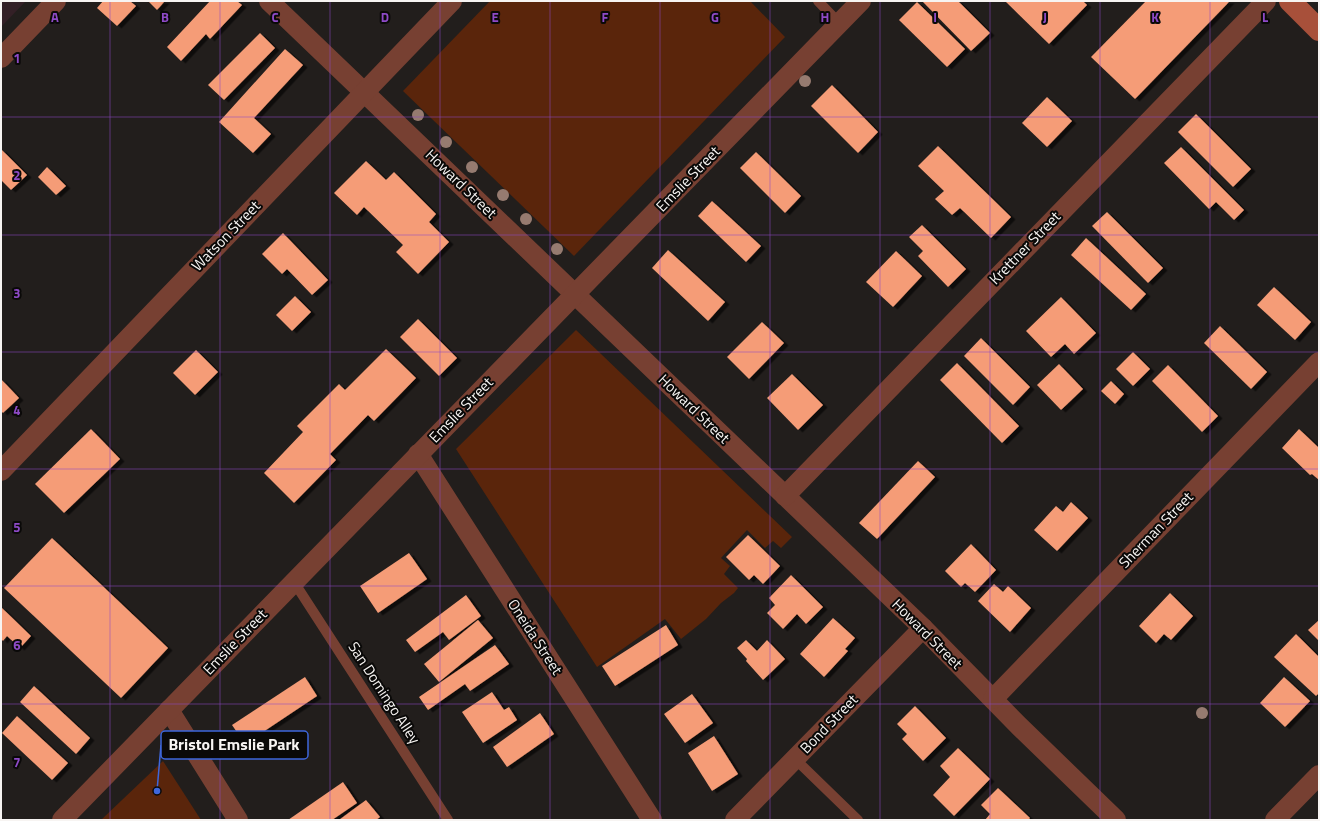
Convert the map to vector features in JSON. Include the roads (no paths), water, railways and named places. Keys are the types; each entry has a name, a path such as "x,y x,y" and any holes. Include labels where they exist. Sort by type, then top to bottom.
{"main road":[{"path":"1290,1 1319,30"}],"street":[{"path":"1,58 56,1"},
{"name":"Howard Street","path":"269,1 922,628 1116,820"},
{"name":"Watson Street","path":"1,471 452,1"},
{"name":"Emslie Street","path":"62,820 861,1"},
{"name":"Krettner Street","path":"785,496 1266,1"},
{"name":"Sherman Street","path":"993,699 1319,362"},
{"name":"Oneida Street","path":"418,454 652,820"},
{"name":"Bond Street","path":"735,820 922,628"},
{"path":"169,710 238,820"},
{"path":"1275,820 1319,775"}],"lane":[{"path":"818,1 839,23"},
{"name":"San Domingo Alley","path":"294,582 448,820"},
{"path":"795,758 858,820"}],"place":[{"name":"Bristol Emslie Park","path":"157,791"}]}
